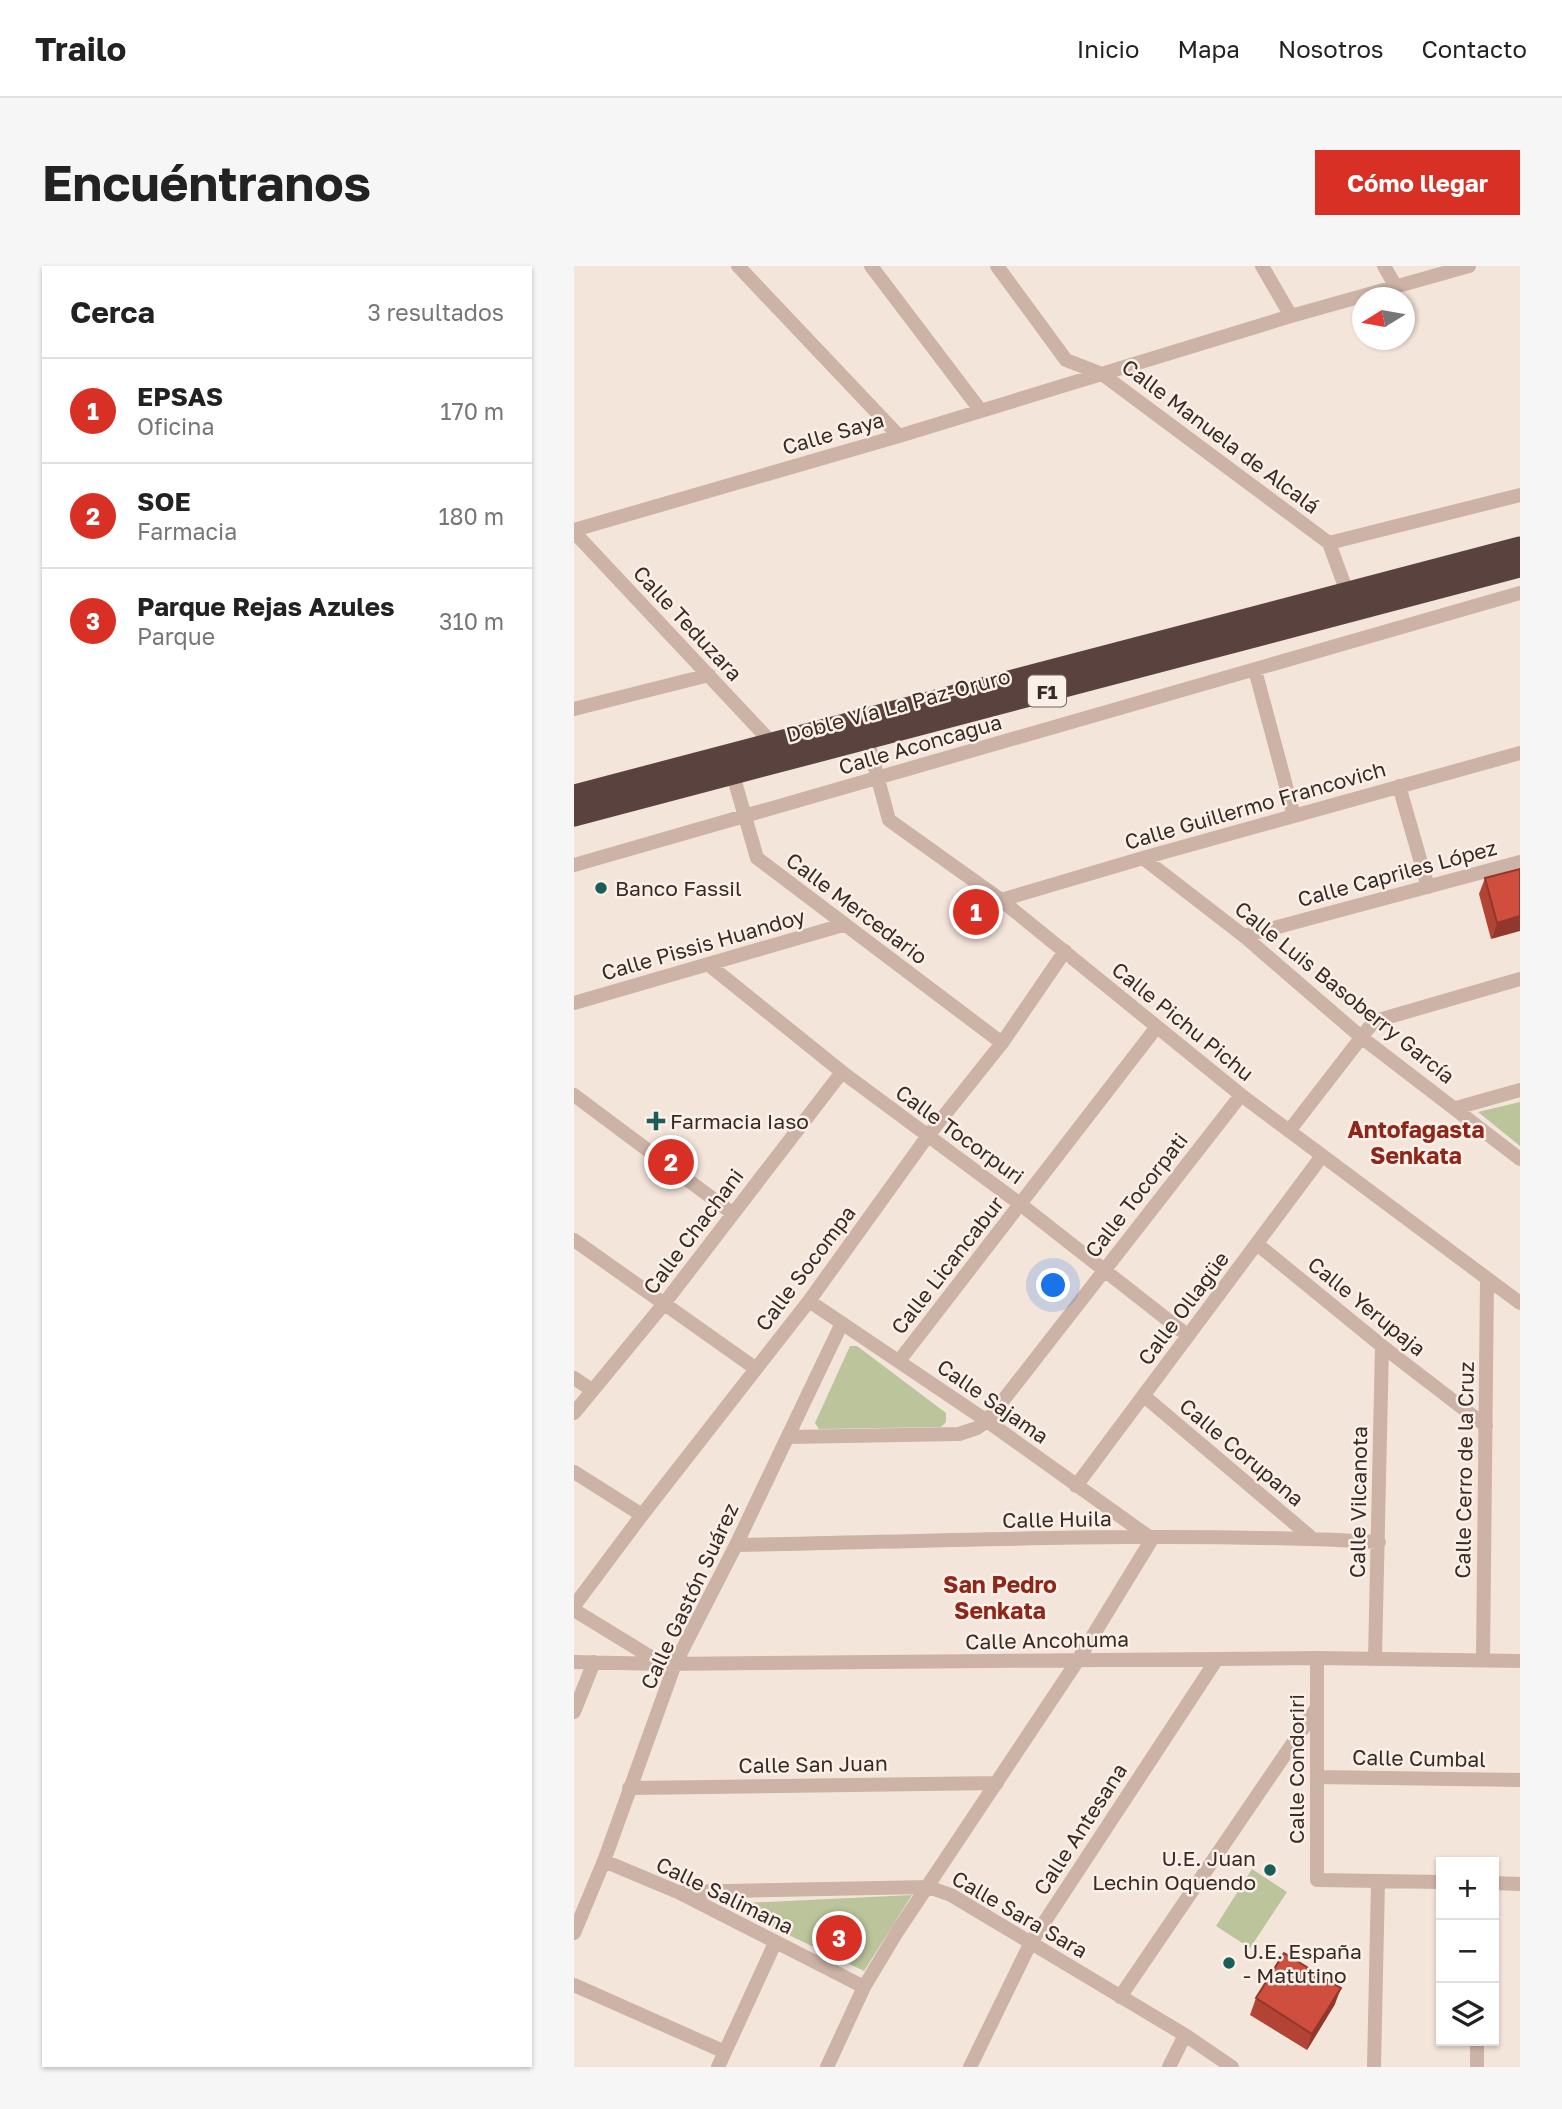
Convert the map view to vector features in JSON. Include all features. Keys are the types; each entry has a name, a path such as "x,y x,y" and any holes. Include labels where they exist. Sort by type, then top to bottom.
{"highway":[{"name":"Doble Vía La Paz-Oruro","path":"574,795 1520,547"},
{"name":"Doble Vía La Paz-Oruro","path":"574,816 1520,567"}],"street":[{"path":"738,266 899,436"},
{"path":"871,266 981,411"},
{"name":"Calle Manuela de Alcalá","path":"998,266 1066,360 1102,374 1329,543 1347,592"},
{"path":"1262,266 1291,316"},
{"path":"1384,266 1396,287"},
{"name":"Calle Saya","path":"1396,287 1469,266"},
{"name":"Calle Saya","path":"574,531 1352,299"},
{"path":"1329,543 1520,495"},
{"name":"Calle Teduzara","path":"574,531 772,743"},
{"name":"Calle Aconcagua","path":"574,865 1520,593"},
{"path":"1255,670 1294,816"},
{"path":"574,709 709,675"},
{"name":"Calle Pichu Pichu","path":"867,738 889,820 1001,900 1241,1095 1520,1303"},
{"name":"Calle Guillermo Francovich","path":"1001,900 1520,753"},
{"name":"Calle Mercedario","path":"733,775 757,858 1002,1043"},
{"path":"1399,786 1428,887"},
{"name":"Calle Luis Basoberry García","path":"1143,858 1244,936 1362,1037 1520,1159"},
{"name":"Calle Capriles López","path":"1244,936 1520,862"},
{"name":"Calle Pissis Huandoy","path":"574,1003 843,925"},
{"name":"Calle Socompa","path":"574,1608 642,1515 809,1301 928,1137 1002,1043 1065,951"},
{"name":"Calle Tocorpuri","path":"709,965 842,1072 1020,1204 1187,1335"},
{"path":"1289,1131 1371,1025 1382,1019 1520,979"},
{"name":"Calle Licancabur","path":"899,1361 1156,1027"},
{"name":"Calle Chachani","path":"574,1413 663,1305 842,1072"},
{"path":"1456,1108 1520,1090"},
{"path":"574,1095 732,1213"},
{"name":"Calle Tocorpati","path":"986,1421 1241,1095"},
{"name":"Calle Ollagüe","path":"1076,1486 1322,1156"},
{"path":"574,1240 755,1368"},
{"name":"Calle Yerupaja","path":"1257,1244 1486,1426"},
{"name":"Calle Cerro de la Cruz","path":"1483,1660 1487,1280"},
{"name":"Calle Sajama","path":"809,1301 986,1421 1152,1539"},
{"name":"Calle Gastón Suárez","path":"574,1933 604,1861 669,1664 736,1545 842,1323"},
{"name":"Calle Vilcanota","path":"1375,1658 1382,1346"},
{"path":"574,1378 592,1390"},
{"name":"Calle Corupana","path":"1144,1396 1313,1539"},
{"path":"788,1437 959,1434 977,1428 986,1421"},
{"path":"574,1472 642,1515"},
{"path":"827,2067 864,1987 1078,1660 1152,1539"},
{"name":"Calle Huila","path":"736,1545 1152,1539 1313,1539 1379,1542"},
{"path":"574,1608 669,1664"},
{"name":"Calle Ancohuma","path":"574,1662 669,1664 1317,1658 1520,1661"},
{"name":"Calle Condoriri","path":"1317,1658 1317,1880 1378,1882"},
{"name":"Calle Antesana","path":"974,2065 1030,1944 1217,1659"},
{"path":"574,1712 594,1662"},
{"path":"1120,1997 1316,1709"},
{"name":"Calle Cumbal","path":"1317,1777 1520,1780"},
{"name":"Calle San Juan","path":"629,1788 996,1783"},
{"name":"Calle Salimana","path":"604,1861 678,1892 864,1987"},
{"path":"1374,2067 1378,1882 1436,1882"},
{"path":"1499,1883 1520,1884"},
{"name":"Calle Sara Sara","path":"678,1892 928,1886 951,1895 1185,2035 1233,2067"},
{"path":"718,2067 775,1943"},
{"path":"574,1984 725,2052"},
{"path":"1169,2067 1185,2035"},
{"path":"1477,2046 1477,2067"}],"green space":[{"path":"1520,1102 1520,1146 1478,1112"},
{"path":"850,1346 857,1346 946,1413 946,1422 941,1427 819,1429 815,1423"},
{"path":"1252,1869 1287,1892 1250,1948 1216,1926"},
{"path":"912,1895 864,1971 724,1904"}],"building":[{"path":"1520,869 1520,916 1497,923 1485,878"},
{"path":"1284,1953 1341,1988 1312,2034 1256,1998"}],"place":[{"name":"Banco Fassil","path":"601,888"},
{"name":"EPSAS","path":"976,912"},
{"name":"Farmacia Iaso","path":"656,1121"},
{"name":"SOE","path":"671,1162"},
{"name":"U.E. Juan Lechin Oquendo","path":"1270,1870"},
{"name":"Parque Rejas Azules","path":"839,1938"},
{"name":"U.E. España - Matutino","path":"1229,1963"}],"district":[{"name":"Antofagasta Senkata","path":"1416,1142"},
{"name":"San Pedro Senkata","path":"1000,1597"}]}
